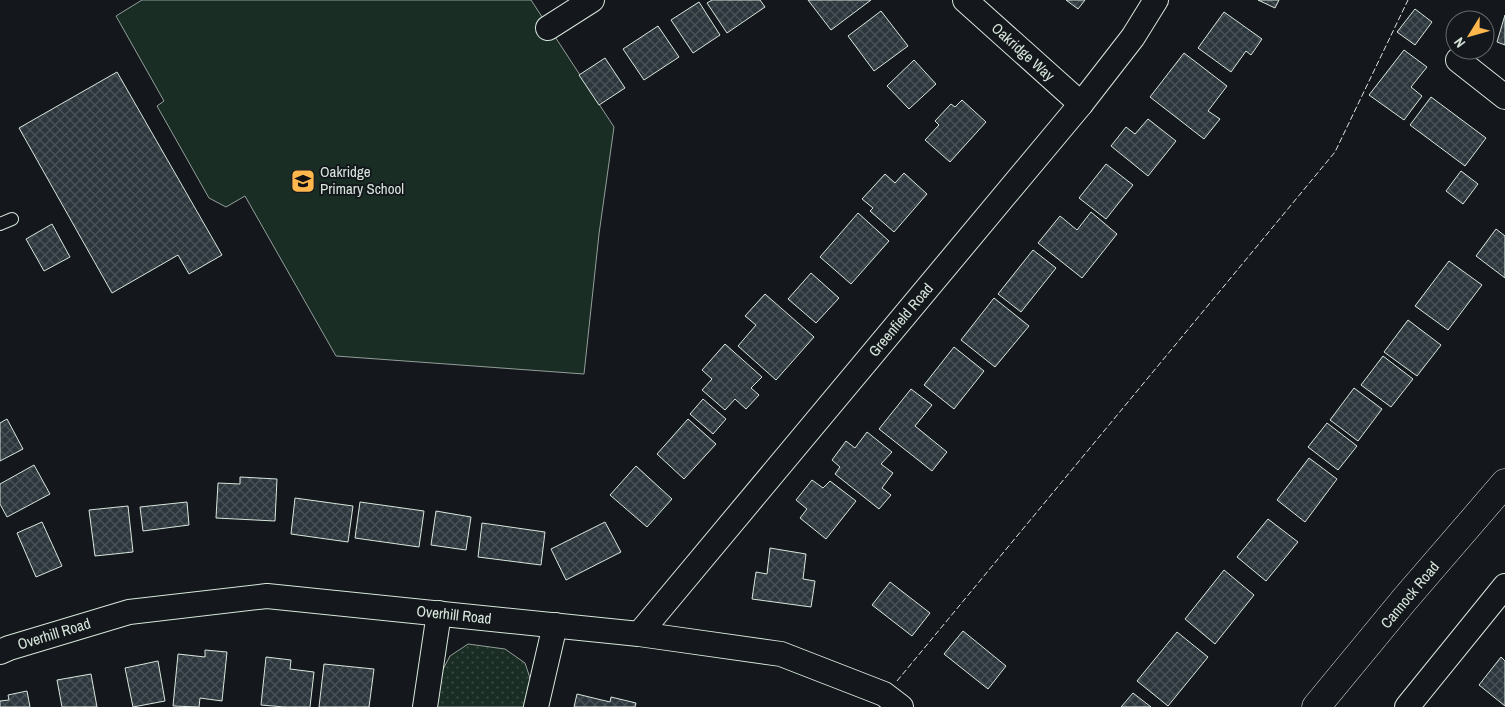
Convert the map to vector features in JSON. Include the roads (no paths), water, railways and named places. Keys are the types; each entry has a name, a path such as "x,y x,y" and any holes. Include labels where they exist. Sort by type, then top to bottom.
{"main road":[{"name":"Cannock Road","path":"1316,707 1405,599 1505,483"}],"street":[{"name":"Oakridge Way","path":"965,0 1081,104"},
{"name":"Greenfield Road","path":"638,634 1081,104 1134,37 1156,0"},
{"path":"548,28 588,1"},
{"path":"1458,60 1505,98"},
{"path":"1407,707 1505,586"},
{"name":"Overhill Road","path":"3,644 129,612 267,596 638,634 781,654 884,694 901,707"},
{"path":"425,707 439,613"},
{"path":"536,707 555,625"}],"place":[{"name":"Oakridge Primary School","path":"303,181"}]}
